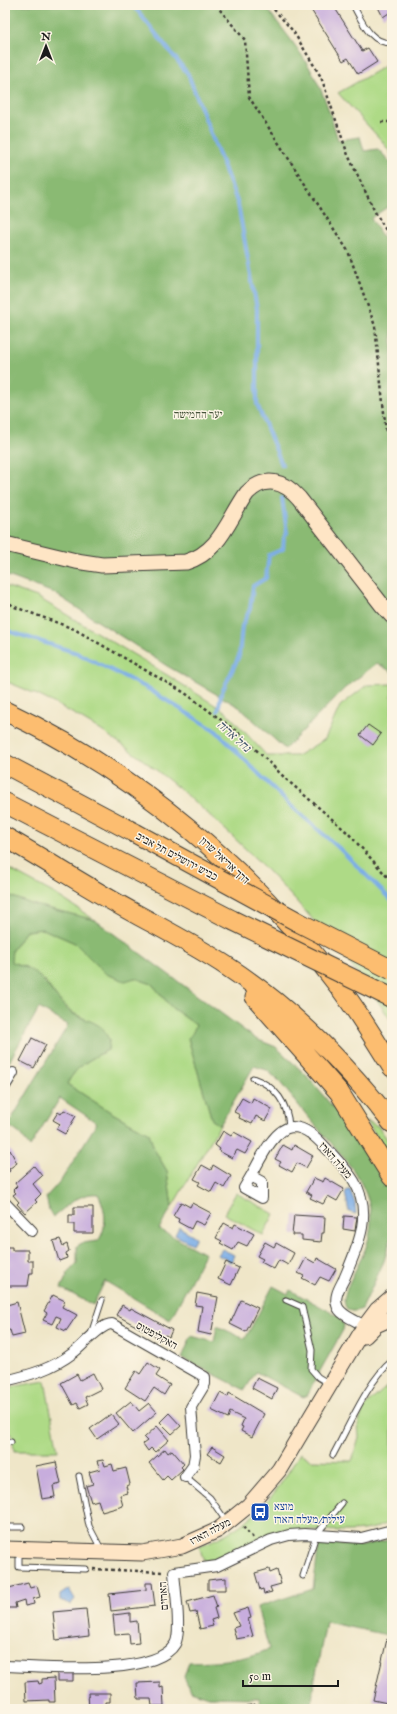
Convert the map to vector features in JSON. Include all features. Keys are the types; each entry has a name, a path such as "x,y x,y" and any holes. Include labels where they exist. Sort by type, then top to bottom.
{"highway":[{"name":"דרך אריאל שרון","path":"5,711 69,745 124,778 158,802 215,850 268,902 316,957 356,1010 392,1067"},
{"name":"כביש ירושלים תל אביב","path":"5,764 307,927 392,970"},
{"path":"5,803 232,920 392,998"},
{"path":"5,837 229,968 280,1006 326,1048 352,1075 392,1123"},
{"path":"229,968 339,1092 392,1177"}],"main road":[{"path":"5,544 76,561 102,565 186,562 199,558 208,552 216,542 247,492 262,482 274,482 292,491 299,498 392,616"},
{"name":"מעלה הארז","path":"12,1549 102,1553 142,1553 169,1549 200,1539 230,1521 260,1494 279,1470 365,1326 377,1310 392,1297"},
{"name":"מעלה הארז","path":"350,1351 376,1325 392,1318"}],"street":[{"path":"5,1086 13,1073"},
{"path":"251,1176 276,1135 280,1131 289,1127"},
{"name":"מעלה הארז","path":"289,1127 304,1130 314,1136 350,1175 358,1188 364,1210 363,1227 358,1245 338,1293 336,1303 337,1307 344,1314 365,1326"},
{"path":"5,1203 32,1231"},
{"name":"האקליפטוס","path":"5,1381 56,1366 89,1340 104,1325 112,1324 205,1377 205,1384 190,1407 195,1455 193,1466 185,1477"},
{"name":"הארזים","path":"5,1666 124,1667 148,1662 164,1655 175,1644 178,1637 174,1572 217,1566 279,1537 305,1534 360,1538 392,1530"}],"lane":[{"path":"353,5 368,31 376,40 392,43"},
{"path":"253,1078 266,1084 282,1101 288,1112 289,1127"},
{"path":"89,1340 102,1300"},
{"path":"286,1300 302,1308 312,1350 311,1369 318,1377 330,1384"},
{"path":"333,1455 370,1389 380,1374 392,1361"},
{"path":"5,1443 11,1442"},
{"path":"79,1476 90,1526 99,1542 102,1553"},
{"path":"185,1477 210,1498 230,1521"},
{"path":"303,1576 316,1535 342,1503"},
{"path":"5,1527 22,1527"},
{"path":"12,1549 19,1567 86,1569"}],"path":[{"path":"216,5 245,40 249,97 348,251 375,326 386,432 392,444"},
{"path":"270,5 293,31 321,77 348,155 372,205 392,240"},
{"path":"381,122 392,122"},
{"path":"5,600 16,607 74,629 185,694 222,720 240,734 306,797 348,833 392,882"},
{"path":"230,1521 252,1535 256,1548"},
{"path":"86,1569 174,1572"}],"green space":[{"name":"יער החמישה","path":"5,5 264,5 309,67 326,102 338,140 360,137 364,151 378,149 392,164 392,204 371,218 392,253 392,672 377,663 345,688 285,749 239,707 167,666 54,593 5,575"},
{"path":"392,62 392,155 382,141 338,93"},
{"path":"5,586 37,597 226,712 267,756 297,756 325,739 340,706 367,685 392,684 392,1022 362,979 312,919 259,862 202,808 141,758 109,736 76,715 5,681"},
{"path":"5,867 55,894 95,920 31,904 5,894"},
{"path":"5,894 31,904 95,920 256,1039 276,1047 306,1075 358,1137 392,1185 392,1235 384,1261 362,1309 352,1311 347,1309 344,1299 346,1290 362,1257 370,1231 371,1215 363,1187 346,1161 279,1081 267,1070 254,1066 220,1125 212,1120 188,1038 192,1034 196,1025 172,1008 152,984 135,978 125,981 106,974 75,943 43,929 26,931 12,950 11,962 23,966 40,977 63,1005 72,1013 101,1027 109,1040 108,1050 89,1060 79,1068 67,1084 112,1113 149,1133 154,1149 167,1171 172,1207 159,1229 205,1254 170,1320 105,1281 93,1305 61,1288 68,1273 77,1263 77,1246 82,1243 98,1241 105,1224 105,1218 103,1206 98,1194 85,1195 79,1198 53,1217 49,1210 46,1197 62,1179 97,1123 60,1098 30,1147 20,1134 8,1125 68,1025 39,1008 5,1069"},
{"path":"43,929 75,943 89,957 152,984 172,1008 196,1025 193,1034 188,1038 212,1120 220,1125 172,1207 167,1171 154,1149 149,1133 112,1113 67,1084 79,1068 89,1060 108,1050 109,1040 101,1027 73,1013 57,998 45,981 26,967 10,962 12,950 26,931"},
{"path":"367,1121 378,1126 392,1146 392,1161"},
{"path":"236,1193 274,1214 263,1235 224,1214"},
{"path":"273,1286 288,1294 290,1290 338,1316 344,1325 343,1330 306,1396 303,1397 256,1372 245,1390 182,1358 191,1336 214,1342 217,1326 245,1339"},
{"path":"45,1381 58,1451 14,1451 12,1434 5,1435 5,1388"},
{"path":"392,1382 392,1521 378,1527 364,1530 289,1530 266,1536 231,1553 204,1561 199,1546 233,1530 259,1510 280,1485 300,1453 311,1460 352,1461 359,1437 358,1425 364,1407"},
{"path":"392,1539 392,1636 326,1622 313,1689 312,1709 262,1709 259,1698 209,1697 191,1691 184,1677 189,1662 220,1661 240,1658 269,1649 257,1607 313,1589 319,1542 362,1546"}],"water":[{"path":"347,1190 350,1190 355,1203 356,1214 349,1212 345,1193"},
{"path":"179,1227 196,1237 192,1244 175,1235"},
{"path":"222,1249 234,1255 231,1262 218,1255"},
{"path":"69,1589 75,1599 71,1604 60,1600 60,1595"}],"building":[{"path":"308,5 333,5 362,51 368,48 377,62 358,74 348,58 343,61"},
{"path":"377,5 392,5 392,11 383,17"},
{"path":"368,725 381,734 373,745 360,735"},
{"path":"32,1038 46,1045 34,1068 20,1061"},
{"path":"242,1098 251,1103 253,1098 272,1109 265,1121 256,1116 252,1124 239,1118 240,1115 234,1112"},
{"path":"64,1110 76,1116 65,1134 56,1129 60,1124 53,1120 58,1112 61,1114"},
{"path":"223,1131 231,1136 234,1132 252,1142 245,1154 237,1150 232,1158 219,1151 220,1149 215,1145"},
{"path":"283,1145 292,1150 294,1145 313,1156 306,1168 297,1163 292,1172 279,1165 281,1162 275,1159"},
{"path":"10,1150 17,1163 5,1174 5,1153"},
{"path":"202,1165 211,1170 213,1165 231,1176 224,1188 216,1183 211,1192 198,1185 200,1182 194,1179"},
{"path":"34,1166 42,1176 33,1184 41,1194 35,1200 37,1202 25,1213 17,1204 19,1202 13,1195 16,1193 13,1190 17,1186 15,1183"},
{"path":"314,1178 323,1182 325,1178 344,1189 337,1201 328,1196 323,1204 310,1198 312,1195 306,1192"},
{"path":"181,1202 190,1207 192,1203 211,1213 204,1225 195,1221 191,1229 178,1222 179,1219 173,1216"},
{"path":"74,1207 93,1207 93,1233 74,1233 74,1224 69,1224 69,1215 74,1215"},
{"path":"294,1215 325,1217 324,1233 322,1233 321,1242 302,1240 302,1235 292,1235"},
{"path":"344,1216 357,1217 355,1231 343,1229"},
{"path":"224,1223 233,1228 235,1224 254,1234 247,1246 238,1242 233,1250 220,1243 222,1241 216,1238"},
{"path":"60,1239 63,1246 67,1244 69,1251 66,1253 67,1258 59,1261 53,1241"},
{"path":"265,1242 274,1247 276,1243 294,1253 288,1265 279,1260 274,1269 261,1262 263,1259 257,1256"},
{"path":"5,1247 12,1247 12,1250 28,1250 28,1261 33,1261 33,1273 30,1273 28,1286 7,1286 7,1279 5,1279"},
{"path":"306,1258 315,1263 317,1258 336,1269 329,1281 320,1277 315,1285 302,1278 304,1276 298,1273"},
{"path":"226,1262 239,1268 231,1285 218,1279"},
{"path":"197,1293 218,1297 211,1335 198,1332 202,1306 195,1305"},
{"path":"53,1295 65,1301 62,1307 77,1315 66,1331 57,1327 61,1318 56,1316 52,1324 43,1320 47,1313 44,1311"},
{"path":"241,1300 258,1308 246,1332 230,1324"},
{"path":"5,1302 7,1302 7,1305 17,1302 25,1334 12,1337 10,1330 5,1331"},
{"path":"122,1305 130,1310 131,1308 172,1330 169,1337 165,1335 162,1340 116,1315"},
{"path":"148,1362 160,1370 156,1376 170,1385 164,1395 154,1388 145,1401 125,1388 136,1371 140,1374"},
{"path":"93,1373 101,1389 85,1397 88,1404 80,1408 77,1403 73,1405 61,1383 77,1374 80,1380"},
{"path":"257,1378 277,1388 272,1399 252,1388"},
{"path":"220,1393 228,1397 229,1393 264,1414 252,1437 241,1431 243,1427 241,1426 244,1419 230,1412 228,1418 211,1410"},
{"path":"131,1401 139,1411 149,1403 157,1412 133,1433 116,1413"},
{"path":"169,1413 181,1426 172,1434 160,1422"},
{"path":"111,1414 119,1424 97,1439 90,1429"},
{"path":"157,1426 169,1440 155,1452 151,1448 148,1451 143,1444 147,1441 144,1438"},
{"path":"212,1447 225,1455 221,1462 207,1454"},
{"path":"165,1449 168,1453 172,1450 184,1464 181,1467 183,1469 171,1480 167,1476 163,1480 149,1463"},
{"path":"103,1460 105,1466 112,1464 114,1471 126,1468 130,1484 126,1486 128,1493 120,1495 123,1506 102,1512 98,1500 91,1502 86,1486 93,1484 89,1472 100,1469 97,1461"},
{"path":"56,1462 61,1484 53,1486 55,1497 42,1499 36,1466"},
{"path":"269,1569 270,1573 277,1570 281,1584 270,1587 272,1592 264,1594 263,1589 260,1590 255,1573"},
{"path":"226,1578 226,1590 208,1590 208,1580"},
{"path":"28,1583 30,1588 37,1586 40,1597 33,1599 34,1604 25,1606 24,1600 15,1603 16,1608 5,1608 5,1589"},
{"path":"146,1583 152,1583 155,1606 111,1611 109,1594 146,1590"},
{"path":"213,1595 217,1607 214,1608 217,1618 211,1620 213,1626 200,1629 196,1612 190,1613 187,1602"},
{"path":"248,1608 251,1618 248,1619 253,1636 236,1639 233,1628 239,1626 233,1613"},
{"path":"86,1609 89,1636 56,1640 53,1612"},
{"path":"130,1613 130,1622 137,1621 139,1643 130,1644 129,1634 115,1635 113,1615"},
{"path":"387,1639 392,1640 392,1704 373,1700"},
{"path":"57,1671 73,1671 73,1681 57,1681"},
{"path":"54,1678 55,1702 49,1702 49,1700 26,1701 25,1682 38,1681 39,1684 42,1683 42,1679"},
{"path":"160,1682 160,1688 163,1687 164,1706 152,1706 151,1699 138,1699 137,1683"},
{"path":"88,1693 110,1693 110,1702 106,1702 106,1709 89,1709"},
{"path":"255,1704 256,1709 246,1709 246,1706"}],"waterway":[{"path":"133,5 188,74 238,204 257,309 257,404 282,465"},
{"path":"218,711 221,694 239,656 242,626 250,609 253,586 266,578 269,555 283,549 284,538 287,533 282,498"},
{"name":"נחל ארזה","path":"5,630 77,653 145,687 216,731 289,804 339,848 392,901"}],"place":[{"name":"מוצא עילית/מעלה הארז","path":"260,1512"}]}
